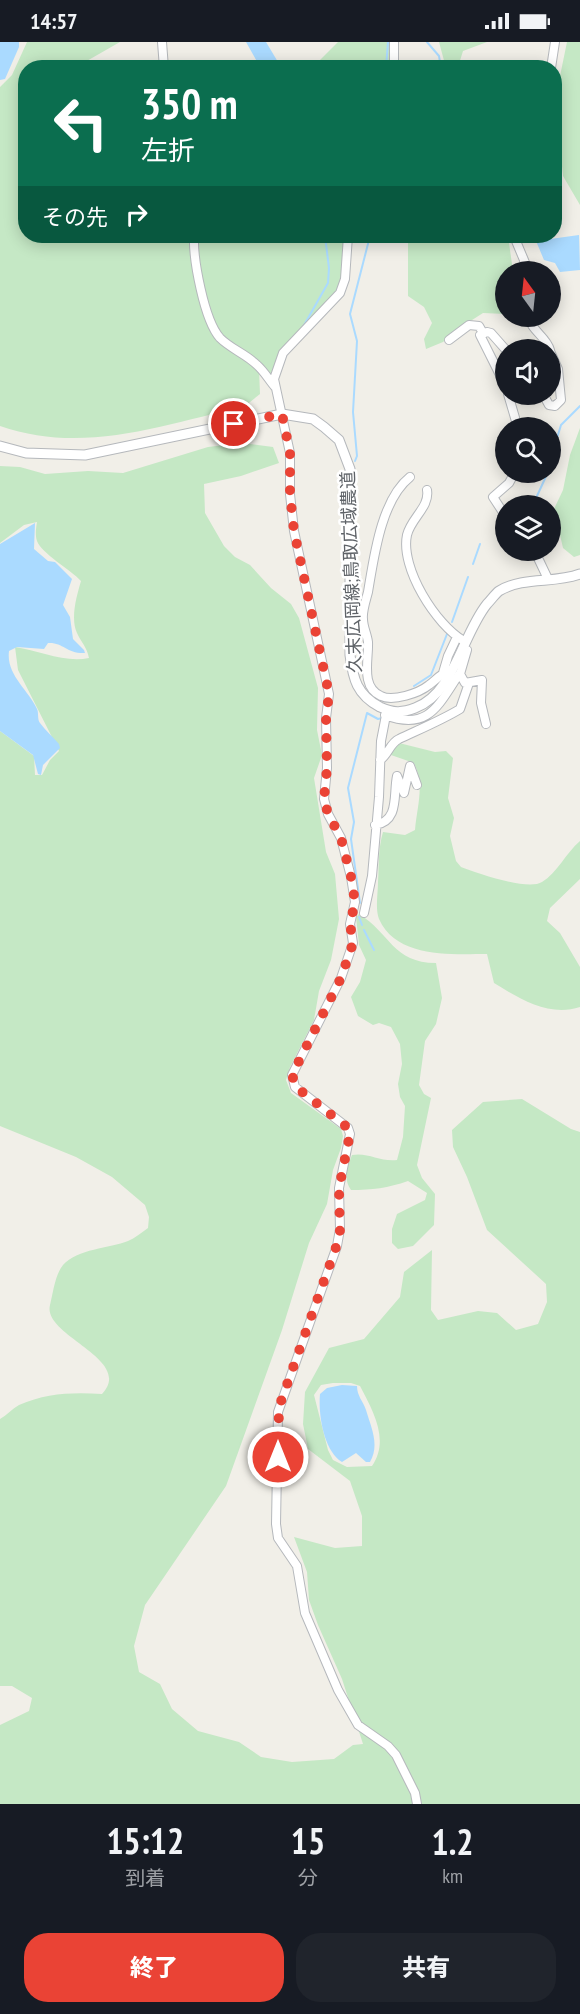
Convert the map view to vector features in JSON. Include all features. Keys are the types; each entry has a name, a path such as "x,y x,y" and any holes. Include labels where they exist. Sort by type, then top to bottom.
{"street":[{"path":"162,42 163,60"},
{"path":"394,42 394,60"},
{"path":"552,60 555,42"},
{"path":"194,243 196,272 217,335 257,365 276,389"},
{"path":"348,243 345,279 340,293 283,353 274,374 290,453 290,494 294,531 329,694 326,718 325,805 341,838 351,877 355,909 350,924 353,948 341,978 292,1075 296,1087 348,1128 350,1134 339,1188 340,1229 337,1246 278,1412 276,1524 278,1538 297,1566 305,1613 335,1684 358,1725 393,1750 415,1793 417,1804"},
{"path":"518,243 525,261"},
{"path":"449,340 469,325 479,326 483,333"},
{"path":"532,327 543,339"},
{"path":"483,333 491,333 496,339"},
{"path":"483,333 480,339 495,363"},
{"name":"久末広岡線;鳥取広域農道","path":"0,446 26,453 85,455 282,414 313,419 339,440 350,470 350,655 353,680 360,692 386,713"},
{"path":"410,477 402,484 392,500 382,524 371,572 363,618 368,640 367,680 374,692 389,698 403,696 427,687 451,672"},
{"path":"495,495 509,483"},
{"path":"427,490 428,500 407,534 408,559 419,586 434,610 463,643"},
{"path":"539,561 548,579"},
{"path":"364,913 372,876 380,760 386,713 397,713 423,705 435,696 451,672 463,643 483,609 498,591 525,581 580,574"},
{"path":"451,672 469,683 482,680 481,703 486,724"},
{"path":"380,760 397,739 409,736 434,720 460,709 469,683"},
{"path":"375,825 386,822 392,815 397,776 404,793 410,766 417,784"}],"green space":[{"path":"27,42 120,42 88,60 19,60"},
{"path":"338,42 391,42 390,60 320,60"},
{"path":"439,42 487,42 463,51 460,60 444,60"},
{"path":"567,42 580,42 580,205 563,176 562,66"},
{"path":"18,62 18,243 192,243 204,310 212,328 259,369 260,394 245,406 153,428 92,437 62,438 31,434 0,426 0,87 12,75"},
{"path":"197,243 344,243 342,278 336,294 279,356 269,374 235,349 218,331 209,312"},
{"path":"408,243 509,243 512,261 495,261 495,314 483,313 443,342 426,349 424,339 432,323 424,307 408,296"},
{"path":"580,428 580,555 574,557 563,548 561,539 561,495 570,455"},
{"path":"242,443 273,447 279,463 241,476 204,484 205,513 224,546 235,557 250,565 271,588 291,604 299,618 318,688 317,730 322,755 314,778 326,852 335,874 339,919 331,960 319,991 314,1020 290,1067 286,1080 291,1093 341,1129 343,1136 333,1170 327,1204 309,1243 282,1330 226,1486 145,1605 134,1646 139,1672 160,1684 172,1709 198,1731 239,1742 261,1757 292,1762 334,1759 353,1745 363,1744 342,1679 309,1600 307,1572 294,1537 335,1548 362,1546 362,1516 350,1481 308,1449 303,1424 305,1392 329,1348 364,1339 400,1297 404,1272 432,1250 431,1310 438,1320 478,1311 497,1313 516,1330 538,1324 547,1302 546,1284 487,1230 453,1147 452,1130 483,1102 522,1099 571,1129 580,1132 580,1804 0,1804 0,1725 29,1711 32,1698 12,1686 0,1686 0,1419 19,1405 39,1398 70,1393 102,1394 109,1381 107,1370 98,1359 59,1327 51,1316 50,1305 55,1284 60,1269 69,1260 85,1252 131,1240 148,1228 149,1217 145,1205 112,1177 76,1157 0,1126 0,731 34,756 35,775 42,775 50,760 59,751 18,670 15,647 62,658 89,658 74,621 81,581 40,546 36,536 37,522 24,525 0,543 0,466 20,467 45,474 88,471 123,473 208,447","holes":["351,1383 360,1386 378,1426 380,1446 372,1466 347,1467 333,1460 328,1450 314,1395 321,1385"]},
{"path":"399,743 435,752 446,751 453,758 448,798 454,818 450,836 456,861 461,867 514,883 535,884 542,882 552,873 580,841 580,879 550,908 547,921 560,933 580,967 580,1007 557,1010 546,1008 514,995 494,983 487,954 427,952 412,948 387,932 377,911 381,838 383,832 405,835 415,830 420,788 414,763 391,755 392,750"},
{"path":"359,914 401,953 422,962 436,963 442,998 436,1024 425,1041 419,1085 424,1094 431,1098 417,1165 422,1178 435,1194 434,1225 413,1246 398,1249 392,1243 392,1229 397,1214 425,1200 427,1193 408,1181 380,1188 351,1190 346,1177 352,1155 397,1160 403,1137 405,1106 400,1097 398,1084 402,1064 400,1044 391,1027 379,1023 373,1025 358,1016 351,997 360,982 366,960 359,945 356,917"}],"water":[{"path":"0,42 19,42 19,47 5,79 0,80"},
{"path":"246,42 266,42 277,60 256,60"},
{"path":"579,235 580,270 561,272 561,261 544,260 537,243 562,243 562,237"},
{"path":"35,523 34,549 48,561 55,562 72,579 63,605 70,617 73,639 85,653 74,652 53,643 48,643 44,649 17,647 9,651 9,660 14,675 37,709 39,721 59,744 60,748 43,765 41,775 38,774 33,755 0,731 0,544"},
{"path":"342,1385 357,1386 366,1410 374,1443 370,1462 366,1462 356,1453 342,1462 331,1450 327,1441 321,1422 320,1394 327,1388"}],"waterway":[{"path":"387,60 388,42"},
{"path":"427,42 440,60"},
{"path":"303,327 328,283 326,243"},
{"path":"355,461 357,456 353,412 357,341 350,314 368,243"},
{"path":"561,425 580,406"},
{"path":"537,495 543,483"},
{"path":"473,564 480,544"},
{"path":"452,622 468,577"},
{"path":"414,686 431,675 447,634"},
{"path":"360,903 351,839 354,822 348,788 367,713 378,719 382,718"},
{"path":"359,917 362,925"},
{"path":"364,930 374,950"}],"route":[{"path":"234,424 282,414 290,453 292,520 329,694 326,718 327,768 324,799 328,814 341,838 355,902 350,924 353,948 341,978 292,1075 293,1084 348,1128 350,1134 339,1188 340,1236 279,1407 278,1457"}]}
